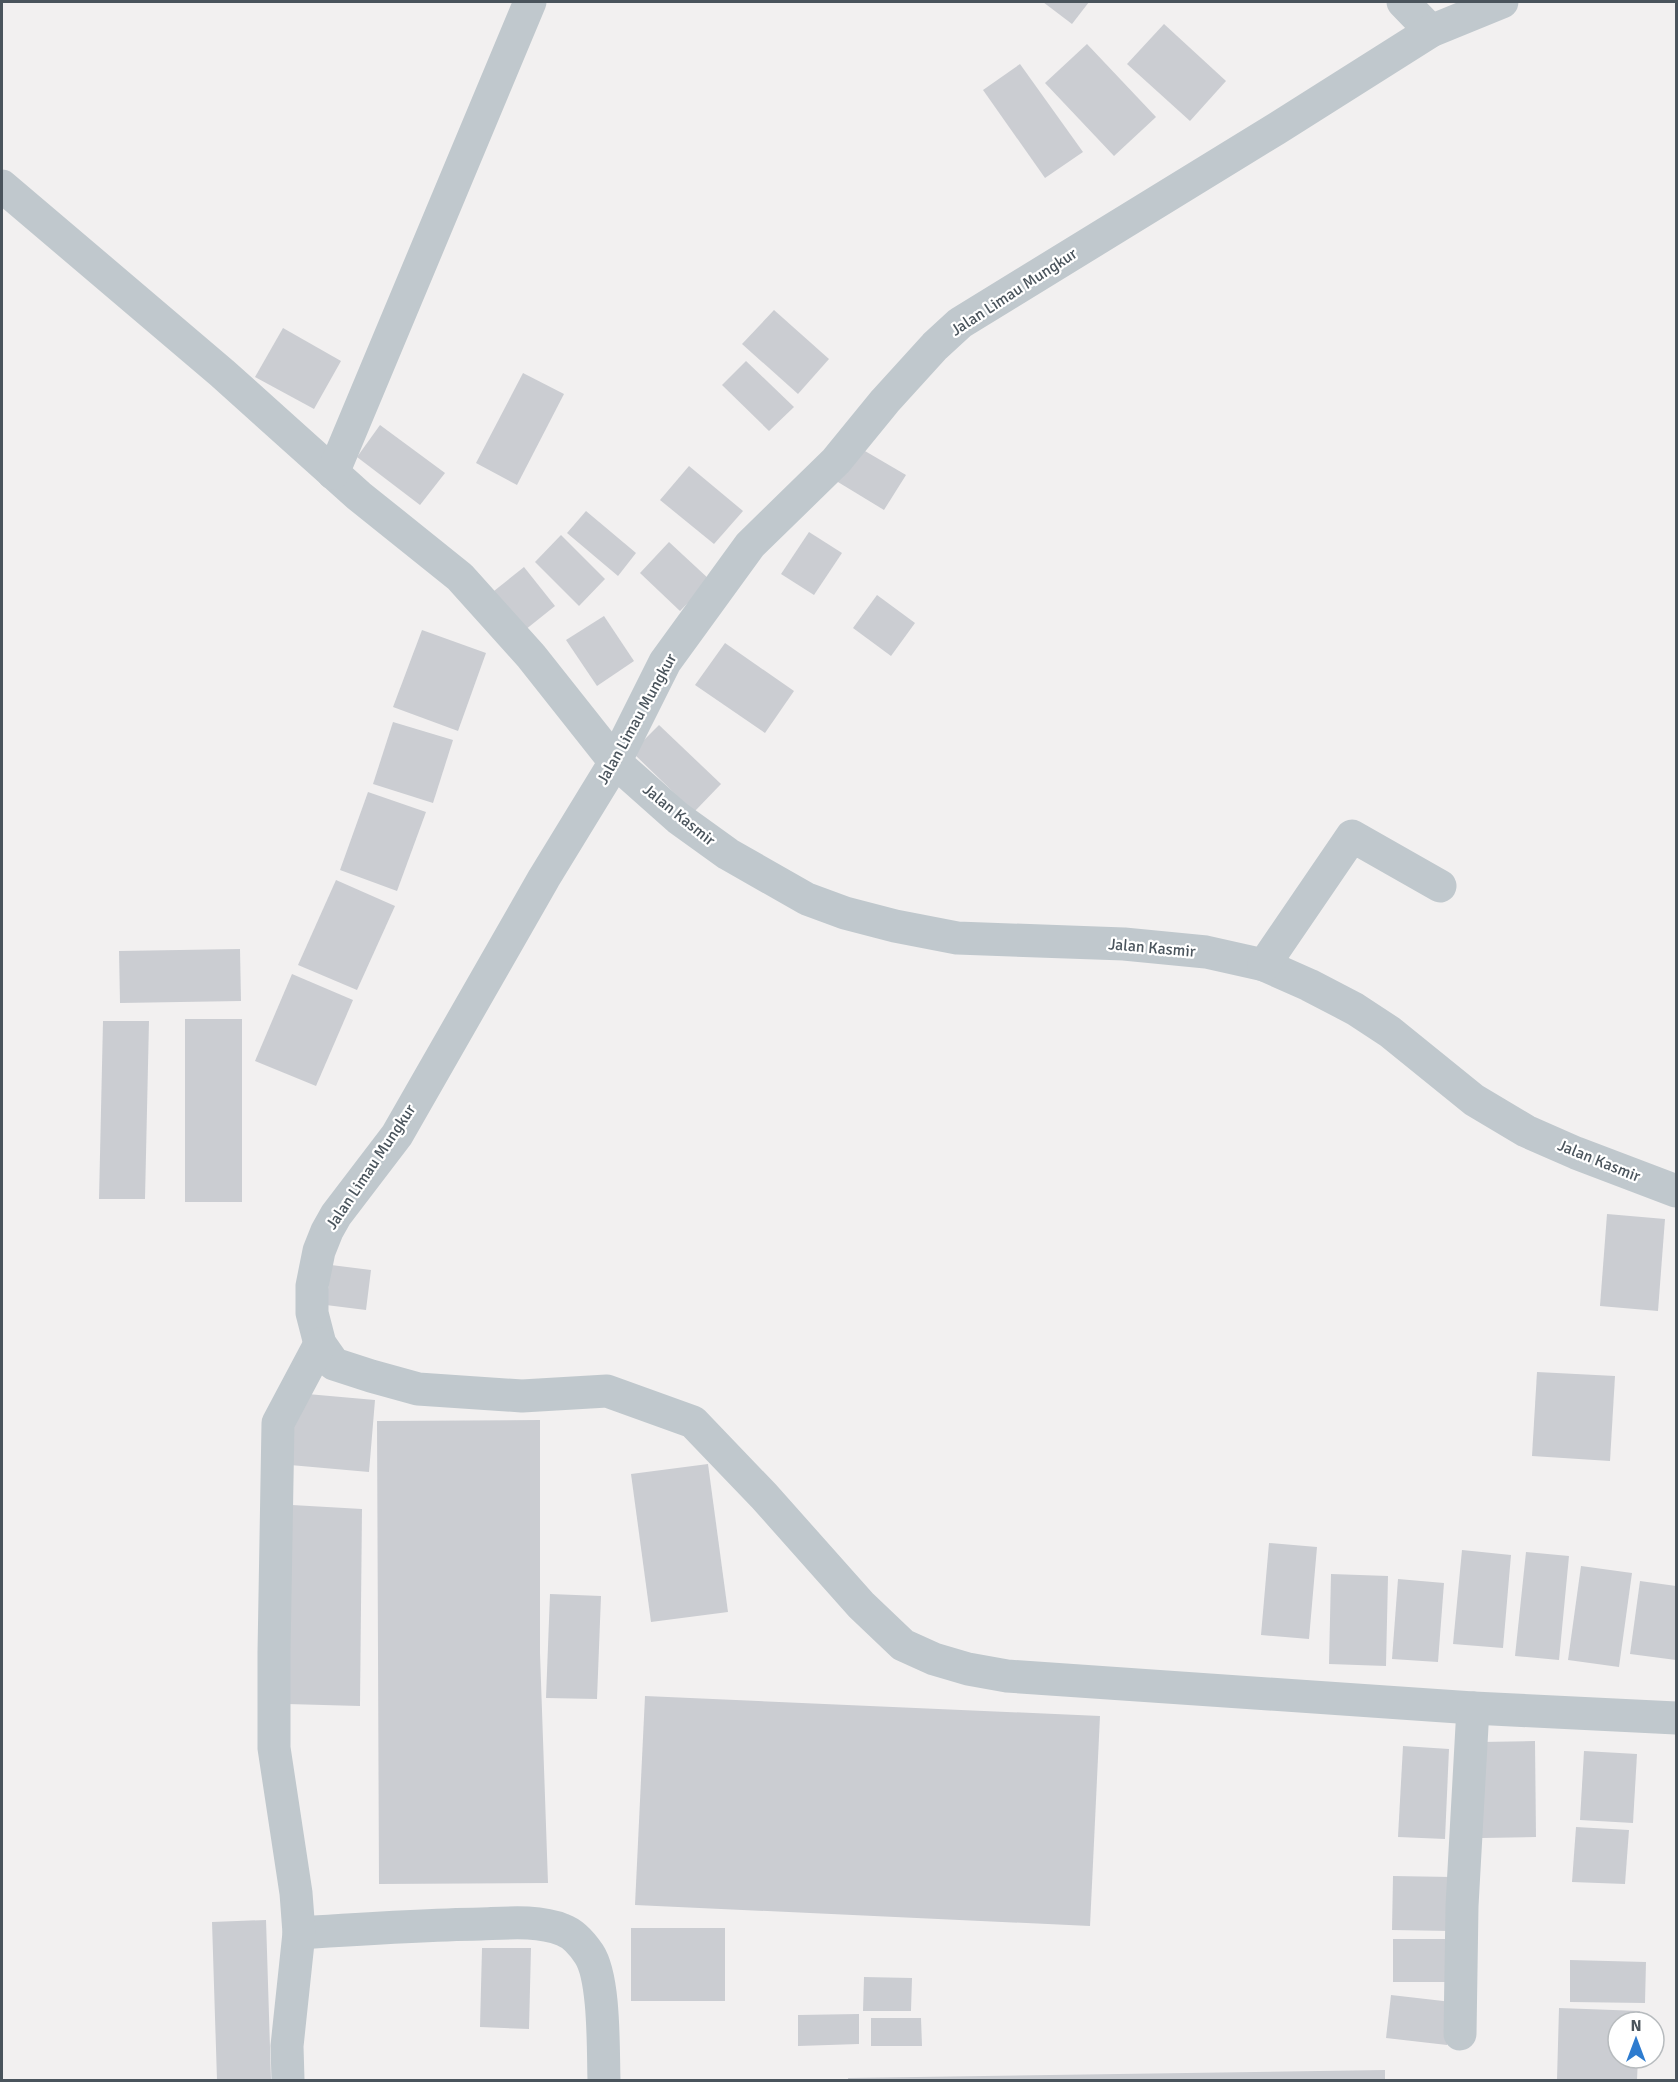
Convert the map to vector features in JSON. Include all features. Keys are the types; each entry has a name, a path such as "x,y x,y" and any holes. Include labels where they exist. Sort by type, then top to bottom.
{"street":[{"path":"333,473 530,2"},
{"path":"1403,2 1431,31"},
{"name":"Jalan Limau Mungkur","path":"1473,1708 1008,1676 968,1669 934,1659 903,1645 861,1605 764,1496 693,1422 607,1391 522,1396 418,1389 334,1364 320,1344 312,1313 312,1286 319,1251 336,1215 397,1135 544,878 615,762 665,662 750,545 836,461 885,400 935,346 960,323 1431,31 1502,2"},
{"name":"Jalan Kasmir","path":"2,186 222,373 359,496 460,576 531,656 615,762 678,818 728,854 807,899 845,913 895,926 957,938 1124,944 1206,952 1264,965 1355,1009 1390,1032 1474,1100 1526,1131 1576,1153 1677,1191"},
{"path":"1264,965 1352,836 1440,886"},
{"path":"288,2080 287,2046 299,1933 296,1893 274,1748 278,1424 320,1344"},
{"path":"1460,2034 1462,1906 1473,1708 1677,1718"},
{"path":"299,1933 441,1924 526,1923 565,1930 580,1942 591,1957 597,1975 604,2080"}],"building":[{"path":"1043,2 1089,2 1072,24"},
{"path":"1164,24 1226,81 1190,121 1127,64"},
{"path":"1087,44 1156,117 1114,156 1045,83"},
{"path":"1020,64 1083,152 1045,178 983,90"},
{"path":"774,310 829,359 798,394 742,344"},
{"path":"283,328 341,361 314,409 255,377"},
{"path":"746,361 794,407 769,431 722,385"},
{"path":"523,373 564,394 517,485 476,463"},
{"path":"380,425 445,473 420,505 357,457"},
{"path":"853,444 906,475 884,510 833,479"},
{"path":"689,466 743,511 714,544 660,500"},
{"path":"586,511 636,553 618,576 567,533"},
{"path":"809,532 842,553 814,595 781,574"},
{"path":"561,535 605,579 579,606 535,562"},
{"path":"669,542 710,580 680,611 640,573"},
{"path":"524,567 555,606 525,630 494,591"},
{"path":"877,595 915,623 891,656 853,628"},
{"path":"604,616 634,661 597,686 566,640"},
{"path":"422,630 486,653 458,731 393,707"},
{"path":"725,643 794,691 765,733 695,685"},
{"path":"393,722 453,740 433,803 373,784"},
{"path":"659,725 721,784 694,812 632,752"},
{"path":"368,792 426,812 397,891 340,870"},
{"path":"336,880 395,906 357,990 298,965"},
{"path":"240,949 241,1001 120,1003 119,951"},
{"path":"292,974 353,1000 316,1086 255,1061"},
{"path":"185,1019 242,1019 242,1202 185,1202"},
{"path":"103,1021 149,1021 145,1199 99,1199"},
{"path":"1607,1214 1665,1219 1658,1311 1600,1306"},
{"path":"331,1265 371,1270 366,1310 326,1305"},
{"path":"1537,1372 1615,1376 1610,1461 1532,1456"},
{"path":"296,1393 375,1400 369,1472 290,1465"},
{"path":"540,1420 540,1653 548,1883 379,1884 377,1421"},
{"path":"708,1464 728,1612 651,1622 631,1474"},
{"path":"292,1505 362,1509 360,1706 287,1704"},
{"path":"1269,1543 1317,1547 1309,1639 1261,1635"},
{"path":"1462,1550 1511,1555 1503,1648 1453,1644"},
{"path":"1526,1552 1569,1556 1559,1660 1515,1656"},
{"path":"1581,1566 1632,1573 1619,1667 1568,1660"},
{"path":"1331,1574 1388,1576 1386,1666 1329,1664"},
{"path":"1398,1579 1444,1583 1438,1662 1392,1659"},
{"path":"1640,1581 1676,1586 1676,1660 1630,1654"},
{"path":"550,1594 601,1596 597,1699 546,1698"},
{"path":"645,1696 1100,1716 1090,1926 635,1905"},
{"path":"1535,1741 1536,1837 1482,1838 1480,1742"},
{"path":"1403,1746 1449,1749 1445,1839 1398,1837"},
{"path":"1584,1751 1637,1754 1633,1823 1580,1820"},
{"path":"1576,1827 1629,1830 1625,1884 1572,1882"},
{"path":"1393,1876 1452,1877 1451,1931 1392,1930"},
{"path":"266,1920 271,2080 217,2080 212,1922"},
{"path":"631,1928 725,1928 725,2001 631,2001"},
{"path":"1393,1939 1447,1939 1447,1982 1393,1982"},
{"path":"482,1948 531,1948 529,2029 480,2027"},
{"path":"1570,1960 1646,1962 1645,2003 1570,2002"},
{"path":"864,1977 912,1978 911,2011 863,2011"},
{"path":"1391,1995 1452,2002 1447,2045 1386,2038"},
{"path":"1559,2008 1613,2010 1606,2010 1606,2070 1637,2070 1637,2080 1557,2080"},
{"path":"859,2014 859,2044 798,2046 798,2015"},
{"path":"871,2018 921,2018 922,2046 871,2046"},
{"path":"1385,2070 1385,2080 848,2080 848,2078"}]}
